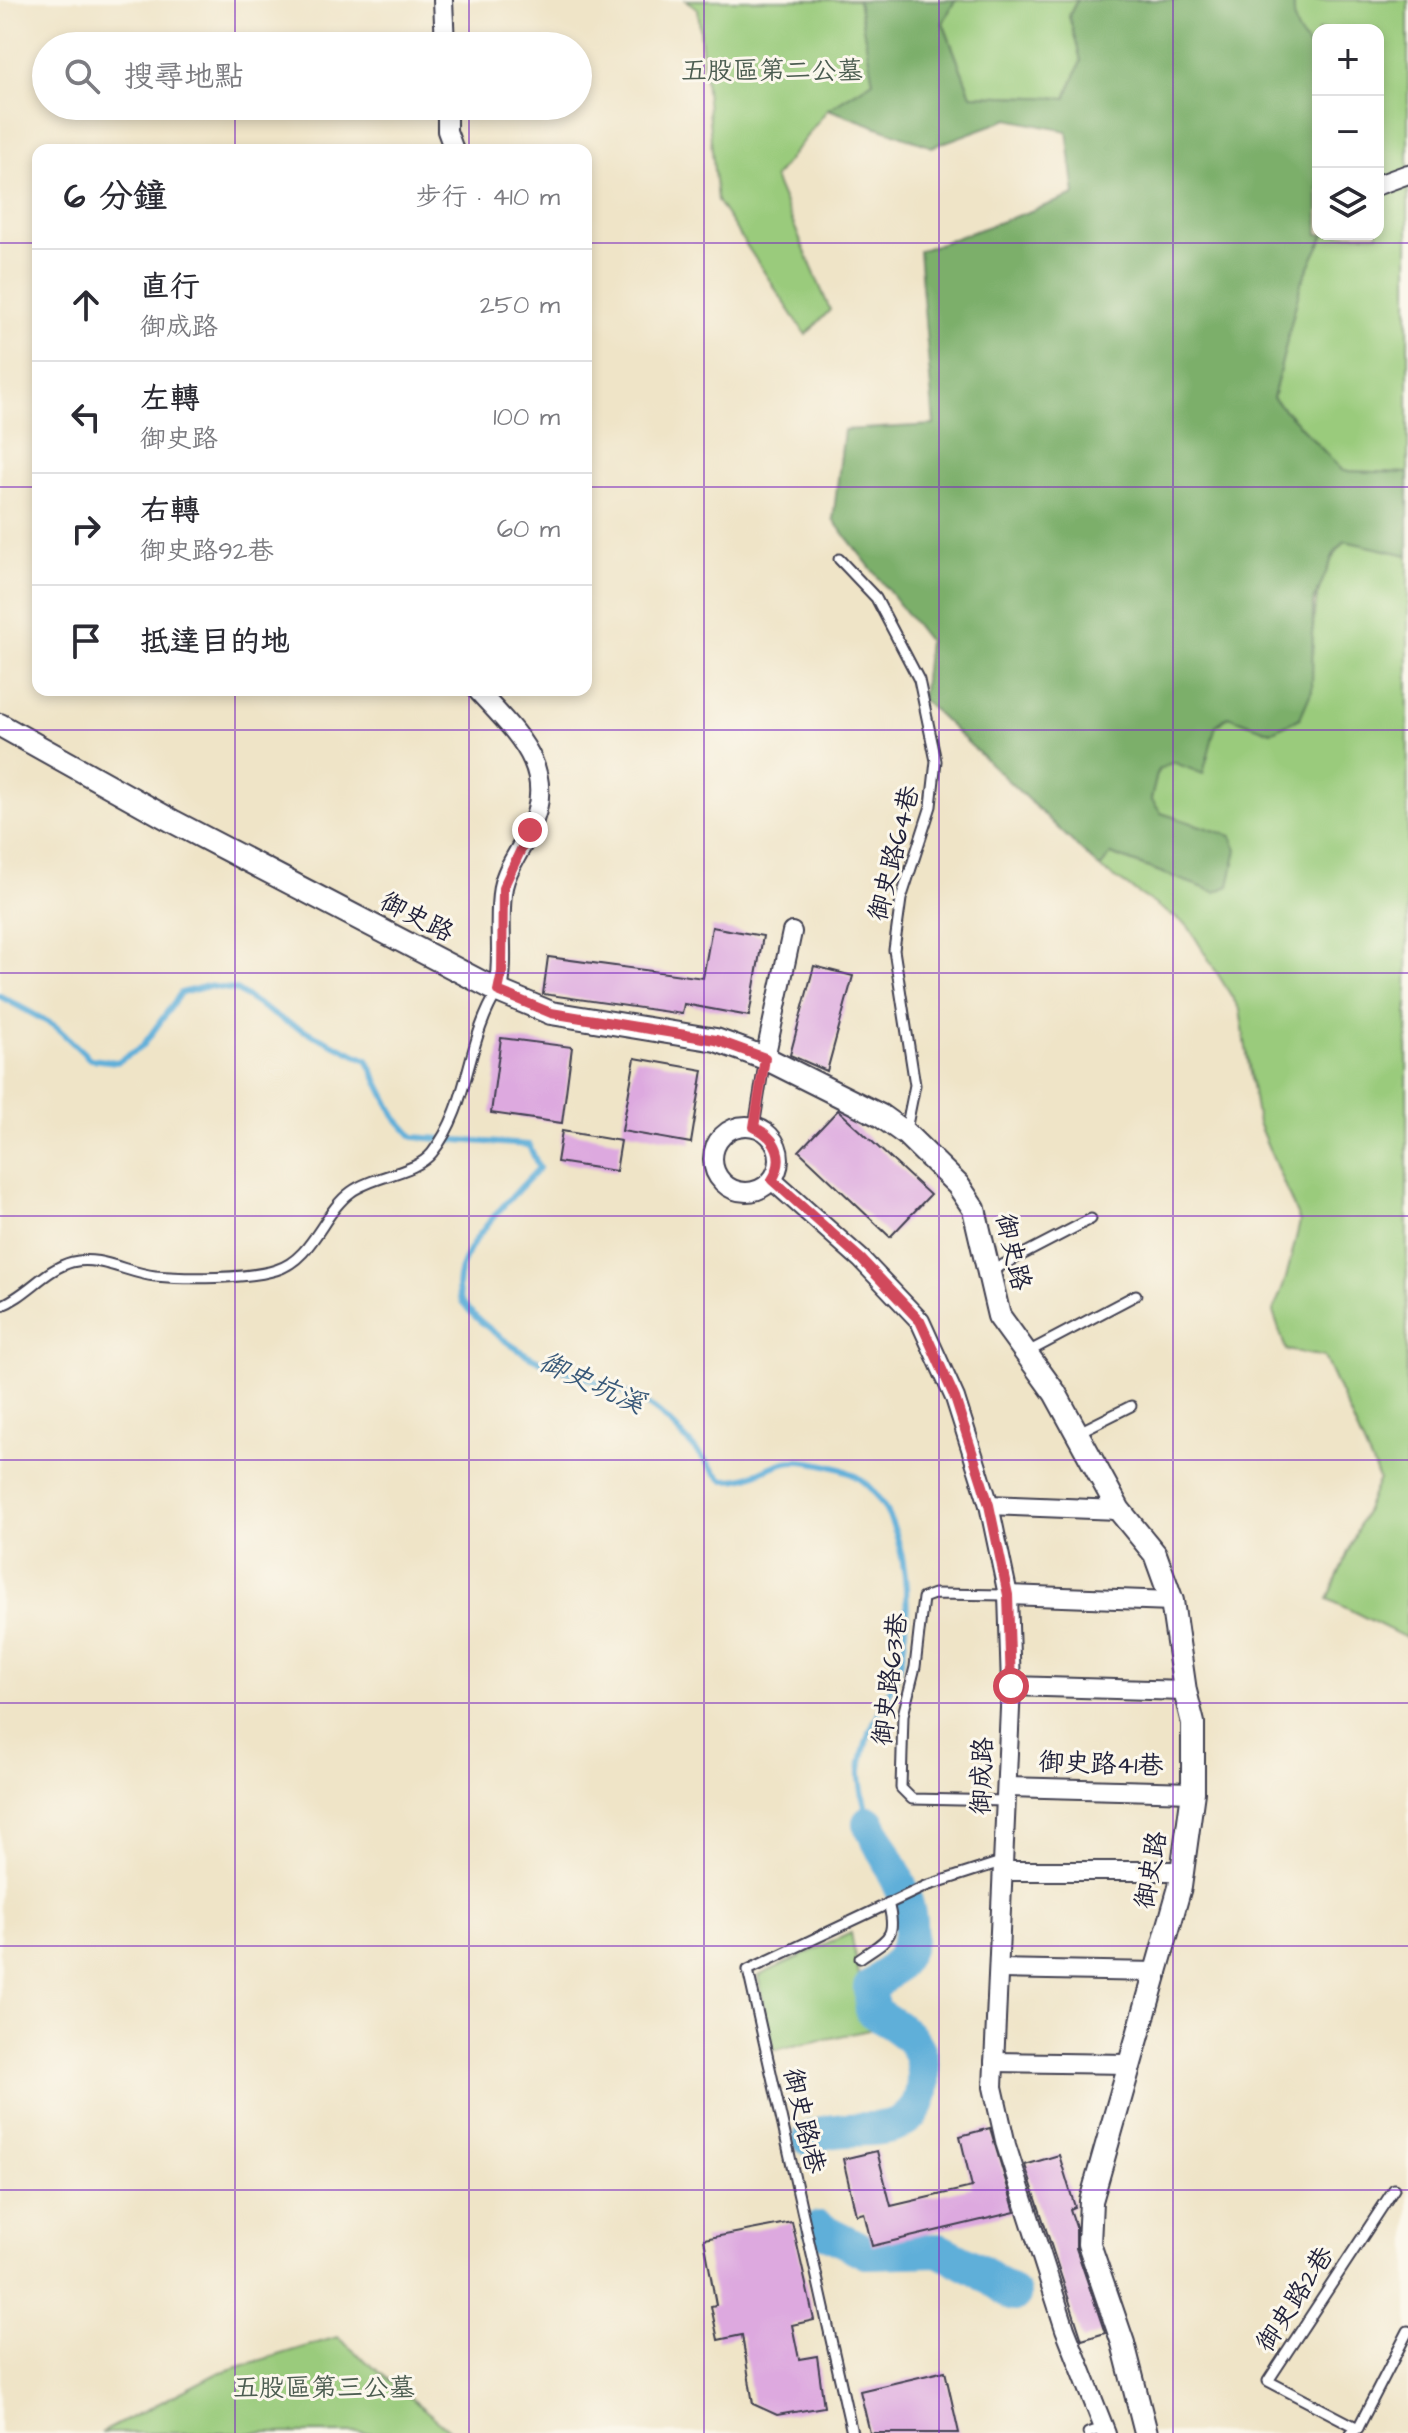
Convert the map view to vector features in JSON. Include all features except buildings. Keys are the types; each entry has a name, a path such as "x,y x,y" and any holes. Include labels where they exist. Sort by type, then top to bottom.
{"street":[{"path":"443,0 444,32"},
{"path":"447,120 452,144"},
{"path":"1384,183 1408,174"},
{"path":"482,696 525,744 536,765 540,783 539,806 503,888 502,972 498,991"},
{"name":"御史路","path":"0,725 174,822 498,991 551,1013 716,1040 765,1058 881,1116 906,1134 958,1185 974,1209 999,1316 1055,1393 1119,1510 1155,1554 1172,1601 1185,1691 1193,1723 1193,1792 1182,1871 1158,1972 1091,2201 1089,2244 1123,2343 1146,2433"},
{"path":"765,1058 792,932"},
{"path":"737,1127 754,1127 771,1137 779,1153 777,1172 772,1180 756,1191 737,1192 721,1182 712,1165 712,1155 720,1137 737,1127"},
{"name":"御成路","path":"772,1180 861,1259 920,1321 955,1398 989,1505 1008,1595 1011,1686 993,2087 1006,2145 1099,2431"},
{"path":"989,1505 1119,1510"},
{"path":"1008,1595 1172,1601"},
{"path":"1011,1686 1185,1691"},
{"name":"御史路41巷","path":"1007,1794 1193,1792"},
{"path":"1004,1866 1182,1871"},
{"path":"1000,1969 1158,1972"},
{"path":"994,2062 1129,2064"}],"lane":[{"name":"御史路64巷","path":"839,559 876,598 919,680 936,761 931,806 901,899 894,950 915,1085 906,1134"},
{"path":"0,1306 17,1300 55,1270 71,1262 94,1260 155,1276 278,1270 300,1255 347,1194 373,1178 403,1169 430,1156 451,1123 486,1010 498,991"},
{"path":"754,1127 765,1058"},
{"path":"989,1272 1091,1219"},
{"path":"1026,1353 1136,1295"},
{"path":"1077,1433 1131,1406"},
{"name":"御史路63巷","path":"1007,1794 912,1799 901,1788 903,1715 915,1667 923,1598 934,1594 1008,1595"},
{"path":"860,1958 890,1937 894,1923 888,1903 926,1886 1004,1866"},
{"name":"御史路1巷","path":"852,2433 748,1970 888,1903"},
{"name":"御史路2巷","path":"1354,2430 1268,2381 1394,2189"},
{"path":"1354,2430 1408,2331"}],"green space":[{"name":"五股區第二公墓","path":"686,0 858,0 873,81 828,109 774,178 830,310 806,335 717,201 698,9"},
{"path":"858,0 955,0 943,23 971,95 1066,98 1081,61 1069,16 1077,0 1294,0 1295,23 1312,52 1312,240 1322,240 1301,283 1273,398 1343,471 1408,473 1408,555 1345,541 1334,554 1313,603 1312,690 1300,718 1271,732 1229,716 1216,725 1203,774 1173,762 1158,770 1151,799 1161,813 1231,836 1237,850 1229,886 1215,892 1111,854 1100,868 922,699 928,641 833,520 844,430 934,425 919,251 1075,195 1067,131 1008,119 932,147 828,109 873,81"},
{"path":"955,0 1077,0 1069,16 1082,61 1067,98 971,95 943,22"},
{"path":"1294,0 1408,0 1408,473 1343,471 1273,398 1301,283 1322,240 1384,240 1384,24 1312,24 1312,56 1293,25"},
{"path":"1345,541 1408,555 1406,1638 1328,1599 1379,1479 1324,1357 1286,1350 1273,1312 1286,1278 1300,1222 1258,1123 1240,1010 1188,926 1100,868 1110,854 1215,892 1231,836 1161,813 1151,799 1158,770 1230,716 1271,732 1312,690 1313,631 1318,593 1333,558"},
{"path":"851,1933 869,2030 774,2050 758,1976"},
{"name":"五股區第三公墓","path":"337,2337 453,2433 101,2433 218,2373"}],"waterway":[{"name":"御史坑溪","path":"0,996 55,1026 90,1059 117,1062 142,1047 181,993 208,986 236,990 282,1020 367,1060 396,1118 413,1137 529,1145 539,1168 486,1226 464,1261 459,1294 469,1310 531,1357 626,1393 655,1410 723,1480 749,1477 791,1461 834,1467 858,1478 877,1496 890,1519 900,1546 907,1604 902,1656 868,1738 860,1770 869,1823"},
{"name":"御史坑溪","path":"809,2139 841,2130 894,2125 908,2117 918,2103 923,2081 923,2067 916,2046 902,2031 872,2011 870,1988 902,1958 909,1942 910,1925 902,1889 869,1823"},
{"name":"御史坑溪","path":"819,2228 866,2252 939,2250 980,2271 1014,2295"}],"route":[{"path":"530,830 509,869 503,888 502,972 498,991 551,1013 716,1040 765,1058 754,1127 771,1137 776,1144 779,1163 772,1180 861,1259 920,1321 955,1398 989,1505 1008,1595 1011,1686"}]}
